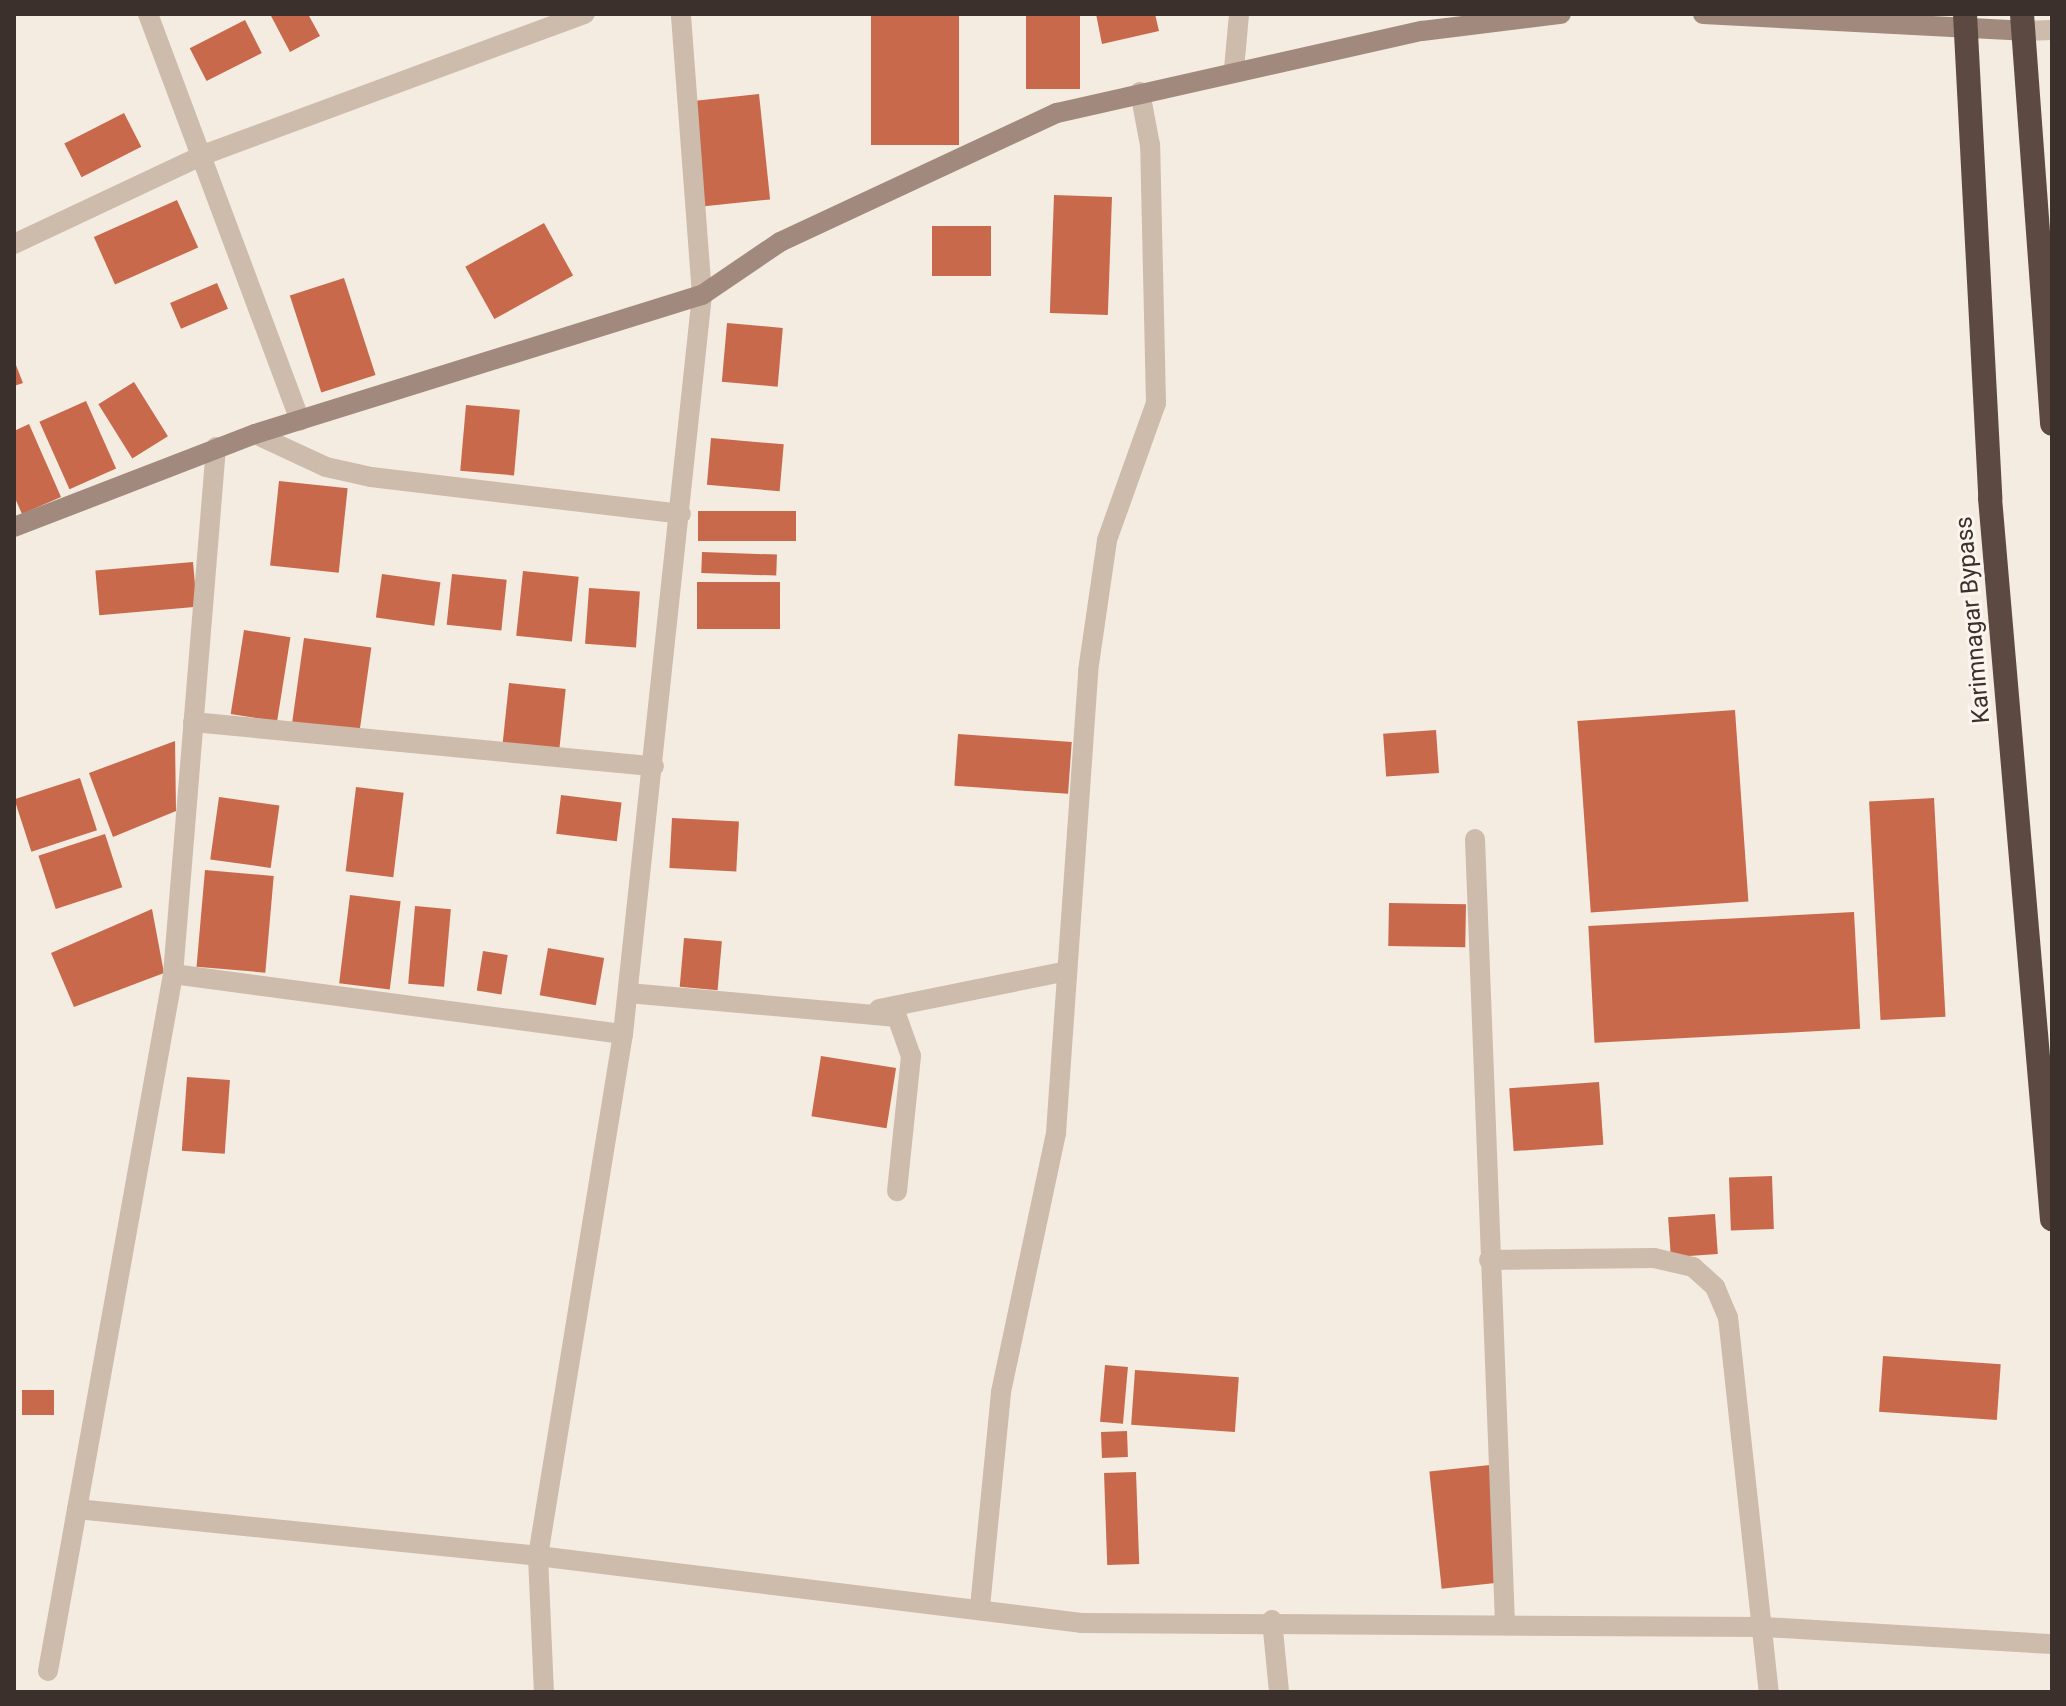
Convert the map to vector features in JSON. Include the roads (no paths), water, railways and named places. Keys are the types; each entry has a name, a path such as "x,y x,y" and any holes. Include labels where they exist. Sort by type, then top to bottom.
{"highway":[{"name":"Karimnagar Bypass","path":"1965,21 1990,498 2052,1219"},
{"path":"2023,23 2052,424"}],"street":[{"path":"148,14 300,420"},
{"path":"14,244 203,155 585,14"},
{"path":"544,1692 538,1556 623,1034 702,295 681,14"},
{"path":"1234,69 1239,14"},
{"path":"14,527 216,447 702,295 780,242 1029,126 1140,92 1234,69 1422,31 1561,14"},
{"path":"1703,14 2023,23 2052,30"},
{"path":"980,1607 1001,1392 1056,1133 1088,671 1107,540 1156,403 1150,145 1140,92"},
{"path":"255,434 326,467 371,477 681,514"},
{"path":"48,1671 173,974 216,447"},
{"path":"193,722 654,766"},
{"path":"1475,839 1505,1623"},
{"path":"875,1010 1067,971"},
{"path":"173,974 623,1034"},
{"path":"628,993 875,1010 897,1017 910,1038 897,1191"},
{"path":"1489,1260 1654,1258 1693,1267 1715,1287 1728,1317 1769,1692"},
{"path":"77,1509 538,1556 980,1607 1081,1623 1272,1620 1764,1627 2052,1644"},
{"path":"1272,1620 1279,1692"}]}
